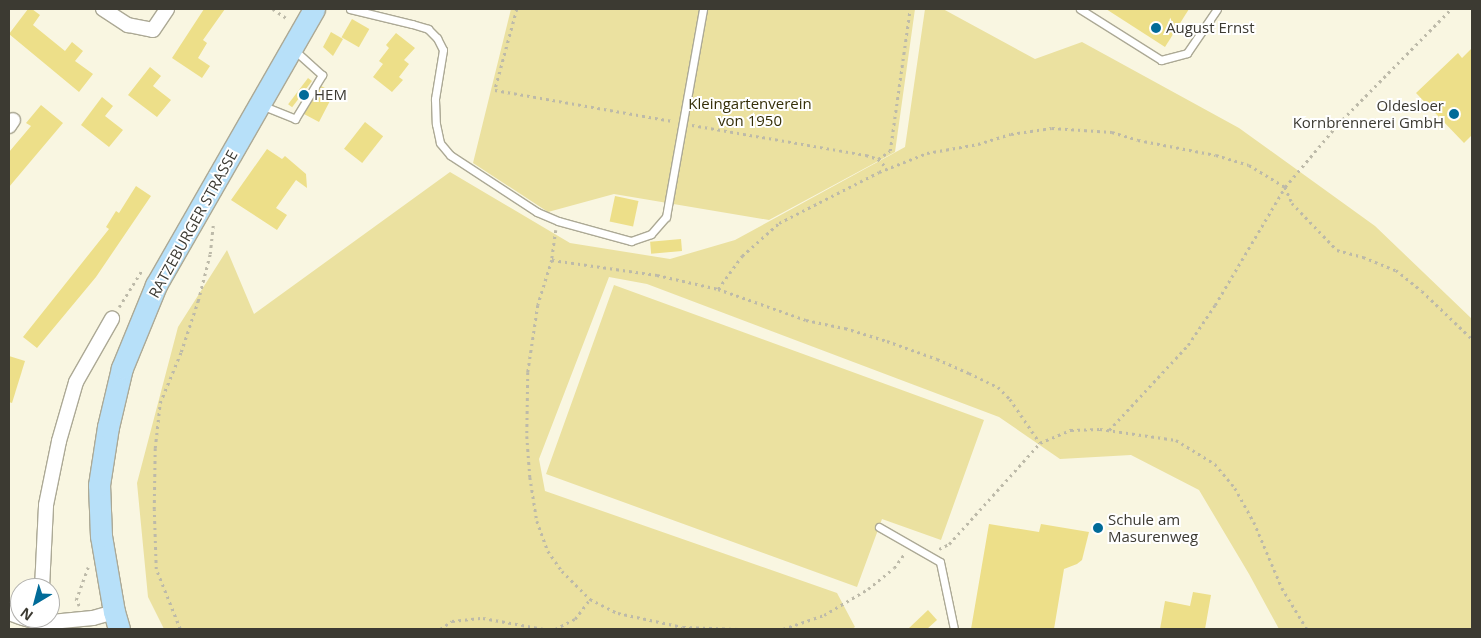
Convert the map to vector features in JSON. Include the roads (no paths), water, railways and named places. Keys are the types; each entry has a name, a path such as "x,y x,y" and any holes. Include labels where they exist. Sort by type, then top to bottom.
{"main road":[{"name":"RATZEBURGER STRASSE","path":"116,621 101,536 99,485 108,427 122,368 156,285 293,49 314,9"}],"street":[{"path":"103,9 128,24 153,30 167,9"},
{"path":"42,578 46,505 59,441 76,382 112,319"},
{"path":"60,619 93,618 116,621"}],"lane":[{"path":"350,9 428,29 443,50 435,100 440,143 450,155 537,212 558,221 631,241 651,234 666,217 703,9"},
{"path":"1080,9 1161,60 1187,53 1217,9"},
{"path":"261,104 295,119 322,75 293,49"},
{"path":"879,526 940,562 954,629"}],"place":[{"name":"August Ernst","path":"1156,28"},
{"name":"HEM","path":"304,95"},
{"name":"Oldesloer Kornbrennerei GmbH","path":"1454,114"},
{"name":"Schule am Masurenweg","path":"1098,528"}],"park label":[{"name":"Kleingartenverein von 1950","path":"750,112"}]}
